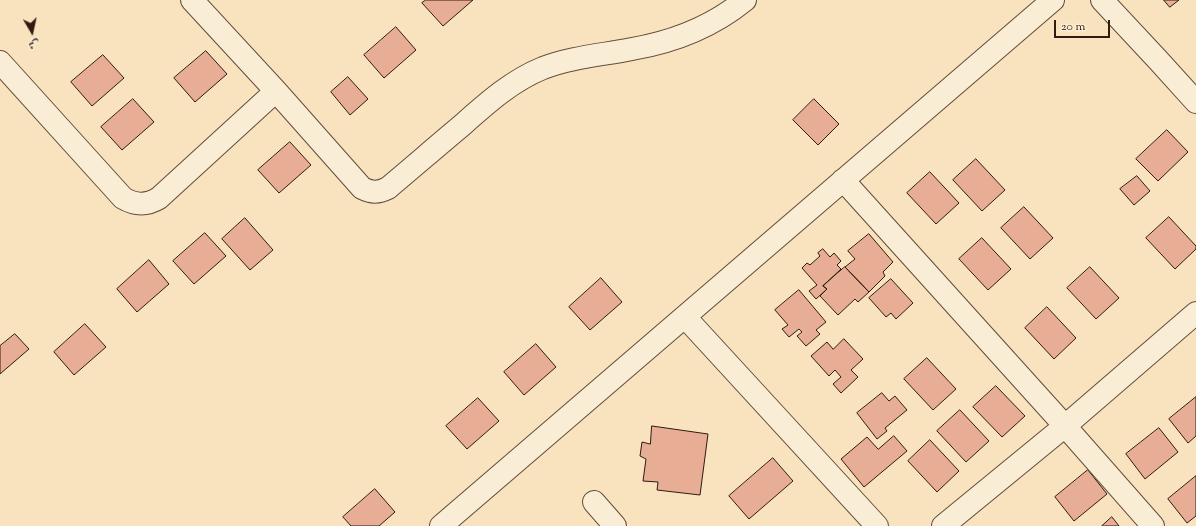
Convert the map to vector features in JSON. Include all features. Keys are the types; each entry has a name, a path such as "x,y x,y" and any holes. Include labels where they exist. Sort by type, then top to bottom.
{"street":[{"path":"192,0 276,91 362,188 375,193 388,188 501,92 528,75 558,63 573,59 655,45 678,38 720,18 745,0"},
{"path":"440,526 1053,0"},
{"path":"1102,0 1196,102"},
{"path":"0,62 123,198 135,204 148,203 159,198 276,91"},
{"path":"843,180 1153,526"},
{"path":"943,526 1065,426 1196,313"},
{"path":"685,317 877,526"},
{"path":"594,502 615,526"}],"building":[{"path":"426,0 473,0 443,26 422,3"},
{"path":"1164,0 1179,0 1170,7"},
{"path":"396,27 416,50 384,78 364,55"},
{"path":"206,51 227,74 195,102 174,78"},
{"path":"103,55 124,78 92,106 71,82"},
{"path":"348,77 368,99 350,115 331,92"},
{"path":"133,99 154,122 122,150 101,127"},
{"path":"814,99 839,124 818,145 793,120"},
{"path":"1167,130 1188,152 1158,181 1136,159"},
{"path":"290,142 311,165 279,193 258,170"},
{"path":"976,159 1005,190 982,211 953,180"},
{"path":"930,172 959,203 936,224 907,193"},
{"path":"1137,176 1150,191 1134,205 1120,189"},
{"path":"1024,207 1053,238 1030,259 1001,228"},
{"path":"1169,217 1196,246 1196,249 1175,269 1146,238"},
{"path":"245,218 273,250 250,270 222,239"},
{"path":"205,233 226,256 194,284 173,261"},
{"path":"869,234 893,262 883,272 885,276 869,292 845,267 855,259 848,251"},
{"path":"982,238 1011,269 988,290 959,259"},
{"path":"823,249 830,257 834,253 841,261 837,265 841,269 823,286 827,289 816,299 809,291 817,285 802,268 807,263 810,265 820,256 818,253"},
{"path":"149,260 169,284 137,312 117,289"},
{"path":"845,267 869,292 858,302 855,299 838,315 820,296 827,289 823,286"},
{"path":"1090,267 1119,298 1096,319 1067,288"},
{"path":"601,278 622,302 590,330 569,307"},
{"path":"891,279 913,303 896,319 891,313 886,317 869,298"},
{"path":"799,290 826,322 816,330 820,334 806,346 797,336 802,332 799,329 789,337 782,329 788,325 775,310"},
{"path":"1047,307 1076,338 1054,359 1025,328"},
{"path":"85,324 106,347 74,375 54,352"},
{"path":"15,334 29,349 0,374 0,346"},
{"path":"844,339 863,359 851,370 858,377 841,393 833,384 841,377 835,370 829,376 811,356 827,342 833,349"},
{"path":"536,344 556,367 524,395 504,372"},
{"path":"927,358 956,389 933,410 904,379"},
{"path":"996,386 1025,416 1002,437 973,407"},
{"path":"882,393 889,401 895,396 907,410 885,428 887,431 877,439 857,413"},
{"path":"1196,397 1196,436 1188,443 1169,419"},
{"path":"478,398 499,421 467,449 446,426"},
{"path":"960,410 989,441 966,462 937,431"},
{"path":"652,426 708,434 700,495 657,490 658,482 643,481 646,459 640,456 642,442 650,444"},
{"path":"1159,428 1178,452 1145,479 1126,454"},
{"path":"894,436 907,451 864,487 841,459 867,437 878,449"},
{"path":"930,440 959,471 937,492 908,461"},
{"path":"773,458 793,481 749,519 729,496"},
{"path":"1088,470 1107,494 1074,521 1055,497"},
{"path":"1196,476 1196,516 1187,523 1168,499"},
{"path":"375,489 395,512 379,526 351,526 343,517"},
{"path":"1112,517 1119,526 1102,526"}]}
